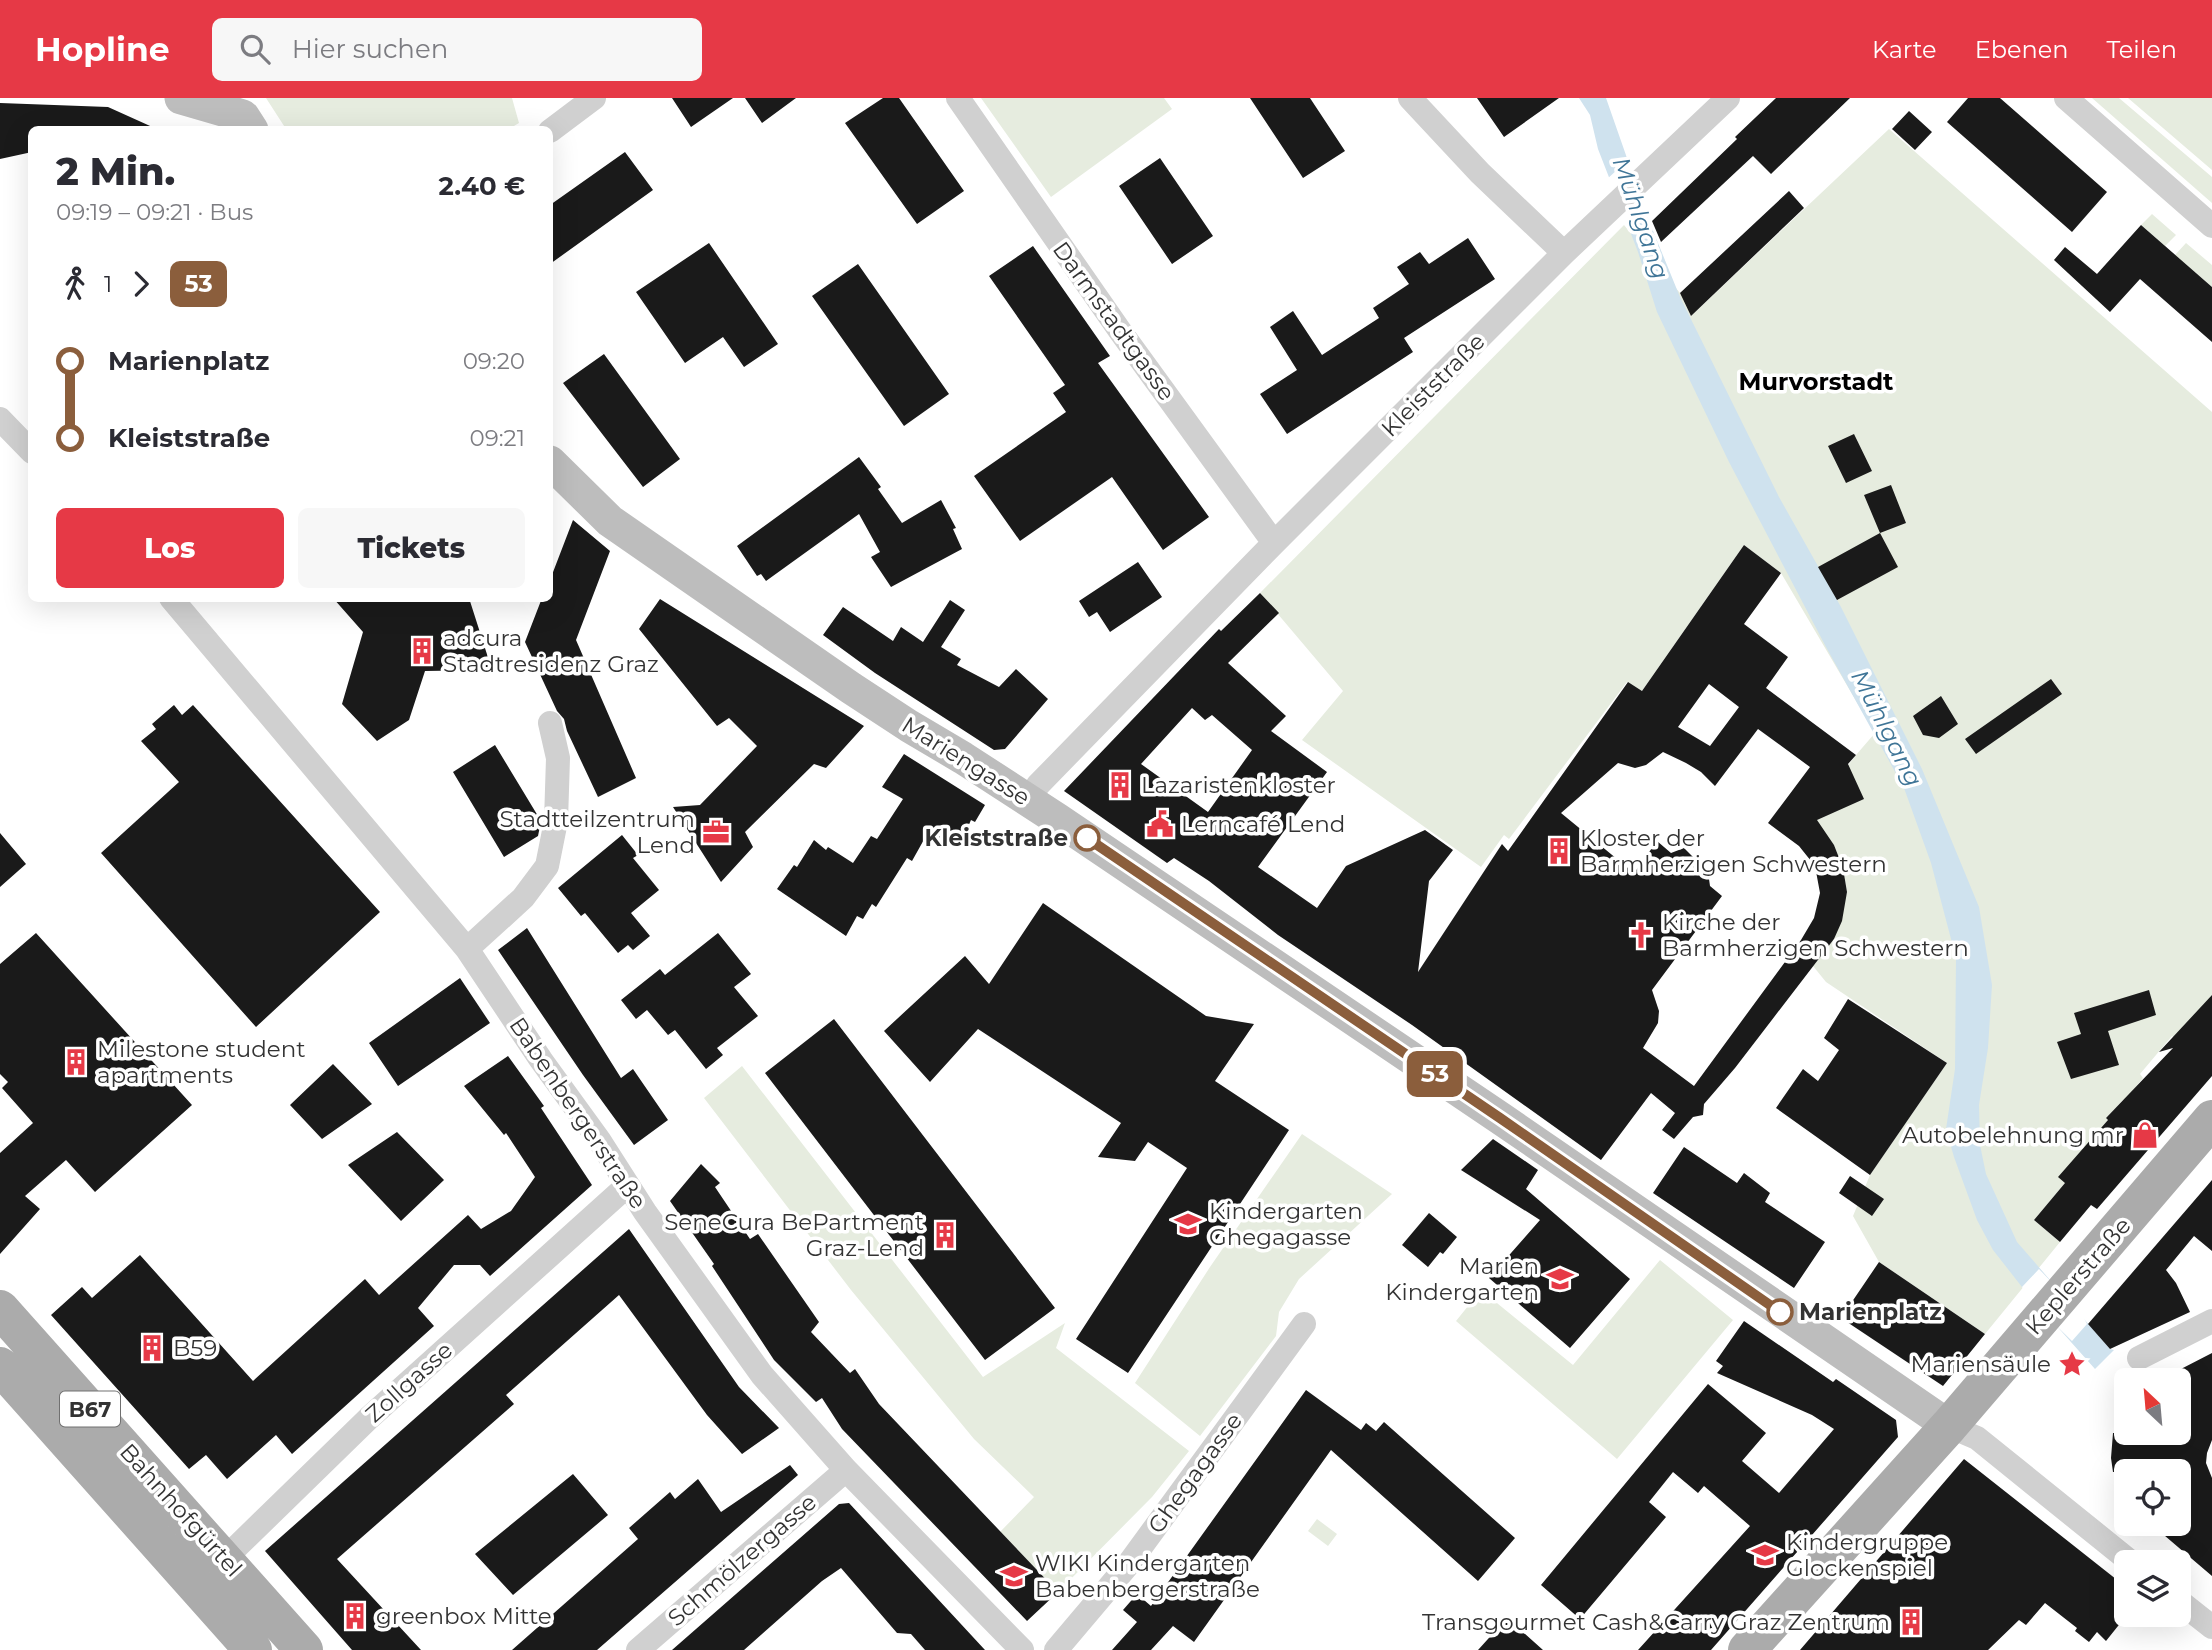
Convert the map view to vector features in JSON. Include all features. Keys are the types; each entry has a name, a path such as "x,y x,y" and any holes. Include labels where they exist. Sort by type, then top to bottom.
{"main road":[{"name":"Keplerstraße","path":"1747,1650 1949,1426 2212,1119"},
{"name":"Bahnhofgürtel","path":"0,1309 304,1650"},
{"name":"Bahnhofgürtel","path":"0,1366 253,1650"}],"street":[{"path":"181,98 242,115"},
{"path":"553,129 594,98"},
{"name":"Darmstadtgasse","path":"958,98 1120,331 1274,542"},
{"path":"1410,98 1480,173 1564,253"},
{"name":"Kleiststraße","path":"1029,801 1038,785 1274,542 1564,253 1728,98"},
{"path":"2066,98 2212,226"},
{"path":"0,419 28,449"},
{"name":"Mariengasse","path":"553,464 610,521 909,726 1029,801 1500,1118 1949,1426"},
{"name":"Babenbergerstraße","path":"174,602 467,949 541,1060 762,1374 846,1470 1022,1650"},
{"path":"467,949 523,898 547,866 556,821 558,758 550,723"},
{"name":"Zollgasse","path":"197,1588 223,1558 369,1418 628,1185"},
{"path":"2139,1357 2212,1321"},
{"name":"Ghegagasse","path":"1056,1650 1127,1566 1304,1324"},
{"path":"1949,1426 1977,1438 2116,1550"},
{"name":"Schmölzergasse","path":"638,1650 846,1470"},
{"path":"2191,1611 2212,1628"}],"shaded area":[{"path":"266,98 512,98 519,123 514,126 284,126"},
{"path":"981,98 1164,98 1172,109 1051,197"},
{"path":"2092,98 2119,98 2212,177 2212,203"},
{"path":"2128,98 2212,98 2212,170"},
{"path":"1889,129 2212,412 2212,995 2176,1039 2172,1036 2140,1074 2143,1078 2106,1118 2108,1120 2065,1183 2034,1220 2060,1242 1985,1334 1879,1262 1853,1216 1870,1175 1947,1063 1826,982 1813,966 1834,939 1847,892 1843,868 1834,845 1810,815 1875,733 1781,573 1744,545 1642,691 1627,682 1509,839 1504,835 1481,867 1302,740 1343,691 1260,593 1624,225 1680,293 1691,316"},
{"path":"2152,214 2176,235 2165,246 2141,225"},
{"path":"2186,243 2212,265 2212,287 2175,255"},
{"path":"742,1066 983,1377 1065,1323 1056,1348 1189,1451 1152,1497 1058,1592 1000,1532 1034,1497 974,1439 851,1290 704,1098"},
{"path":"1302,1134 1392,1194 1299,1279 1279,1312 1276,1336 1200,1436 1135,1383 1210,1267"},
{"path":"1660,1260 1733,1320 1617,1459 1456,1321 1481,1290 1573,1365"},
{"path":"1317,1519 1337,1534 1328,1546 1308,1531"}],"water":[{"name":"Mühlgang","path":"1579,98 1606,98 1649,221 1680,297 1779,497 1841,607 1922,769 1979,907 1992,985 1988,1048 1979,1105 1980,1145 1986,1174 2017,1242 2110,1349 2114,1350 2095,1369 2022,1287 1993,1250 1977,1220 1946,1129 1955,1069 1956,958 1931,863 1904,788 1729,462 1657,312 1638,252 1598,149 1590,115"}],"pier":[{"path":"1629,159 1635,166 1647,204 1646,212 1627,224 1620,216 1606,180"},
{"path":"2039,1269 2082,1314 2087,1324 2072,1341 2027,1297 2022,1287"}],"building":[{"path":"672,98 733,98 691,127"},
{"path":"745,98 796,98 762,123"},
{"path":"883,98 899,98 964,191 917,224 845,123"},
{"path":"1250,98 1310,98 1345,151 1303,178"},
{"path":"1477,98 1559,98 1504,137"},
{"path":"1776,98 1850,98 1771,174 1753,156 1661,242 1652,221"},
{"path":"1968,98 2000,98 2107,192 2072,232 1947,122"},
{"path":"0,103 108,107 150,126 28,126 28,153 0,159"},
{"path":"1909,111 1932,132 1915,150 1892,129"},
{"path":"625,152 653,190 553,262 553,203"},
{"path":"1160,158 1213,236 1172,264 1119,186"},
{"path":"1789,191 1804,208 1691,316 1680,293"},
{"path":"2141,225 2212,287 2212,342 2140,279 2110,312 2054,260 2065,247 2097,274"},
{"path":"1468,238 1495,279 1404,338 1413,352 1287,434 1260,394 1297,370 1270,327 1293,311 1322,355 1379,318 1373,308 1409,284 1397,267 1420,252 1429,264"},
{"path":"709,243 778,344 744,367 723,337 685,363 636,292"},
{"path":"1033,246 1110,356 1098,363 1209,517 1163,550 1112,477 1020,541 974,476 1066,412 1053,393 1065,385 989,276"},
{"path":"858,264 949,394 904,426 812,296"},
{"path":"604,354 680,459 643,487 563,383"},
{"path":"1854,434 1872,471 1846,483 1828,446"},
{"path":"859,457 902,523 941,500 956,528 953,529 962,549 891,587 871,557 880,552 859,514 766,581 761,574 757,576 737,546"},
{"path":"1891,485 1906,523 1880,533 1864,495"},
{"path":"573,520 610,551 576,640 636,778 598,797 564,719 557,711 525,642 540,602 553,602 553,572"},
{"path":"1880,533 1898,567 1837,600 1818,567"},
{"path":"1744,545 1781,573 1744,624 1788,657 1766,688 1856,755 1848,764 1864,799 1817,820 1834,845 1843,868 1847,892 1842,921 1834,939 1704,1104 1703,1115 1693,1117 1674,1139 1662,1130 1675,1113 1651,1093 1601,1160 1412,1025 1278,935 1209,881 1174,858 1167,863 1064,791 1219,629 1221,631 1260,593 1279,613 1228,663 1286,716 1271,731 1327,772 1258,867 1317,908 1346,866 1425,830 1453,850 1429,881 1418,972 1502,844 1508,851 1628,682 1642,691","holes":["1709,684 1739,707 1710,746 1678,727","1192,708 1205,720 1212,715 1252,750 1208,812 1141,764","1758,729 1810,767 1768,823 1799,846 1815,866 1820,893 1814,918 1801,940 1694,1086 1643,1048 1658,1023 1659,1011 1652,990 1722,896 1710,886 1703,867 1684,848 1671,853 1657,841 1634,873 1561,813 1618,763 1635,768 1646,765 1663,752 1701,772 1715,786"]},
{"path":"1138,562 1162,597 1110,632 1097,612 1089,617 1079,601"},
{"path":"660,599 864,726 826,768 814,764 745,832 753,847 721,882 673,807 700,805 757,746 729,718 717,726 639,629"},
{"path":"950,600 965,610 941,647 961,659 957,665 999,687 1016,669 1048,699 1005,749 994,750 875,673 823,635 843,607 893,641 901,627 923,642"},
{"name":"adcura Stadtresidenz Graz","path":"337,602 470,602 492,670 425,671 409,720 377,741 342,704 363,632"},
{"path":"2051,679 2062,694 1976,754 1965,739"},
{"path":"1941,696 1958,724 1939,738 1923,735 1913,716"},
{"path":"174,705 182,715 193,705 380,912 256,1027 101,853 179,782 141,741 156,729 152,724"},
{"path":"495,745 541,821 538,836 504,857 453,772"},
{"path":"904,754 985,805 975,822 971,820 960,835 955,832 945,847 926,836 912,861 907,858 876,907 872,904 863,919 857,916 846,936 777,889 794,865 797,867 814,840 826,850 828,847 853,863 871,836 877,839 903,799 882,787"},
{"path":"0,833 26,864 0,887"},
{"path":"622,835 638,855 633,858 659,890 631,913 650,936 633,950 628,945 618,953 585,913 581,916 558,888"},
{"path":"1043,903 1206,1016 1254,1024 1215,1081 1289,1130 1128,1373 1076,1339 1187,1168 1148,1142 1135,1161 1098,1157 1121,1123 978,1029 930,1082 884,1031 965,956 989,984"},
{"path":"527,928 621,1078 633,1069 668,1120 634,1145 498,950"},
{"name":"Milestone student apartments","path":"36,933 192,1105 95,1192 66,1160 25,1196 40,1209 0,1254 0,1153 33,1123 2,1088 8,1082 0,1074 0,964"},
{"path":"718,933 751,974 734,987 758,1016 717,1048 723,1055 706,1069 675,1030 668,1035 647,1010 636,1019 621,1000 660,969 665,975"},
{"path":"460,978 490,1023 398,1086 369,1043"},
{"path":"2149,990 2156,1015 2108,1031 2119,1065 2071,1079 2057,1042 2081,1034 2074,1013"},
{"path":"2212,995 2212,1076 2097,1209 2091,1205 2060,1242 2034,1220 2065,1183 2058,1177 2108,1120 2106,1118 2173,1048 2159,1052"},
{"path":"1848,999 1947,1063 1870,1175 1776,1108 1803,1069 1818,1081 1839,1050 1824,1038"},
{"name":"SeneCura BePartment Graz-Lend","path":"834,1019 1055,1308 985,1360 765,1073"},
{"path":"508,1056 544,1106 541,1108 592,1185 490,1276 480,1265 454,1265 418,1308 434,1326 292,1454 276,1435 227,1479 206,1455 189,1469 51,1315 82,1287 92,1298 140,1255 253,1381 365,1279 379,1295 468,1215 481,1229 511,1211 535,1177 506,1133 504,1135 464,1086"},
{"path":"333,1064 372,1104 322,1139 290,1105"},
{"path":"397,1132 444,1180 401,1221 348,1165"},
{"name":"Marien Kindergarten","path":"1493,1139 1538,1170 1526,1189 1630,1279 1570,1348 1489,1278 1540,1220 1461,1170"},
{"path":"1684,1147 1737,1183 1744,1173 1770,1193 1765,1202 1825,1242 1794,1288 1653,1193"},
{"path":"701,1164 720,1183 715,1187 750,1239 758,1234 819,1322 811,1332 850,1373 855,1369 879,1404 1058,1592 1027,1621 842,1429 822,1398 816,1402 774,1360 712,1266 714,1264 670,1201"},
{"path":"1850,1176 1884,1199 1872,1216 1839,1193"},
{"path":"2212,1180 2212,1251 2194,1236 2166,1270 2176,1283 2190,1312 2110,1349 2088,1324"},
{"path":"1429,1213 1457,1237 1428,1267 1402,1245"},
{"path":"629,1229 739,1387 779,1428 742,1454 707,1415 619,1295 506,1395 514,1404 337,1559 421,1650 352,1650 265,1551"},
{"path":"1879,1262 1985,1334 1943,1386 1841,1318"},
{"path":"1744,1321 1833,1382 1836,1379 1896,1420 1898,1437 1711,1650 1638,1650 1750,1526 1704,1486 1698,1493 1673,1472 1649,1502 1666,1517 1580,1619 1541,1585 1708,1384 1766,1433 1742,1461 1779,1493 1834,1429 1812,1415 1717,1373 1723,1366 1716,1361"},
{"path":"2212,1353 2212,1440 2206,1463 2212,1478 2212,1576 2191,1558 2191,1550 2182,1550 2165,1536 2191,1536 2191,1459 2114,1459 2113,1472 2111,1458 2113,1433 2114,1446 2191,1446 2191,1368 2183,1368"},
{"path":"1306,1390 1361,1430 1366,1423 1376,1431 1384,1422 1515,1538 1478,1581 1331,1450 1194,1642 1173,1626 1151,1650 1112,1650 1137,1622 1123,1610 1137,1594 1151,1606"},
{"path":"1964,1459 2114,1578 2114,1627 2117,1627 2106,1641 2097,1632 2089,1642 2075,1631 2077,1628 2045,1603 2026,1625 2019,1620 1988,1650 1800,1650"},
{"path":"790,1465 798,1475 597,1650 512,1650 638,1539 629,1528 670,1492 675,1499 698,1479 721,1512"},
{"path":"573,1474 608,1515 513,1595 475,1554"},
{"path":"849,1503 985,1650 925,1650 911,1634 897,1633 841,1568 822,1581 744,1650 672,1650 839,1504"},
{"path":"1507,1618 1543,1650 1478,1650"}],"bus line":[{"name":"53","path":"1087,838 1780,1312"}],"place":[{"name":"adcura Stadtresidenz Graz","path":"422,651"},
{"name":"Lazaristenkloster","path":"1120,785"},
{"name":"Lerncafé Lend","path":"1160,824"},
{"name":"Stadtteilzentrum Lend","path":"716,832"},
{"name":"Kleiststraße","path":"1087,838"},
{"name":"Kloster der Barmherzigen Schwestern","path":"1559,851"},
{"name":"Kirche der Barmherzigen Schwestern","path":"1641,935"},
{"name":"Milestone student apartments","path":"76,1062"},
{"name":"Autobelehnung mr","path":"2145,1135"},
{"name":"Kindergarten Ghegagasse","path":"1188,1224"},
{"name":"SeneCura BePartment Graz-Lend","path":"945,1235"},
{"name":"Marien Kindergarten","path":"1560,1279"},
{"name":"Marienplatz","path":"1780,1312"},
{"name":"B59","path":"152,1348"},
{"name":"Mariensäule","path":"2072,1364"},
{"name":"Kindergruppe Glockenspiel","path":"1765,1555"},
{"name":"WIKI Kindergarten Babenbergerstraße","path":"1014,1576"},
{"name":"greenbox Mitte","path":"355,1616"},
{"name":"Transgourmet Cash&Carry Graz Zentrum","path":"1911,1622"}],"district":[{"name":"Murvorstadt","path":"1816,381"}]}
